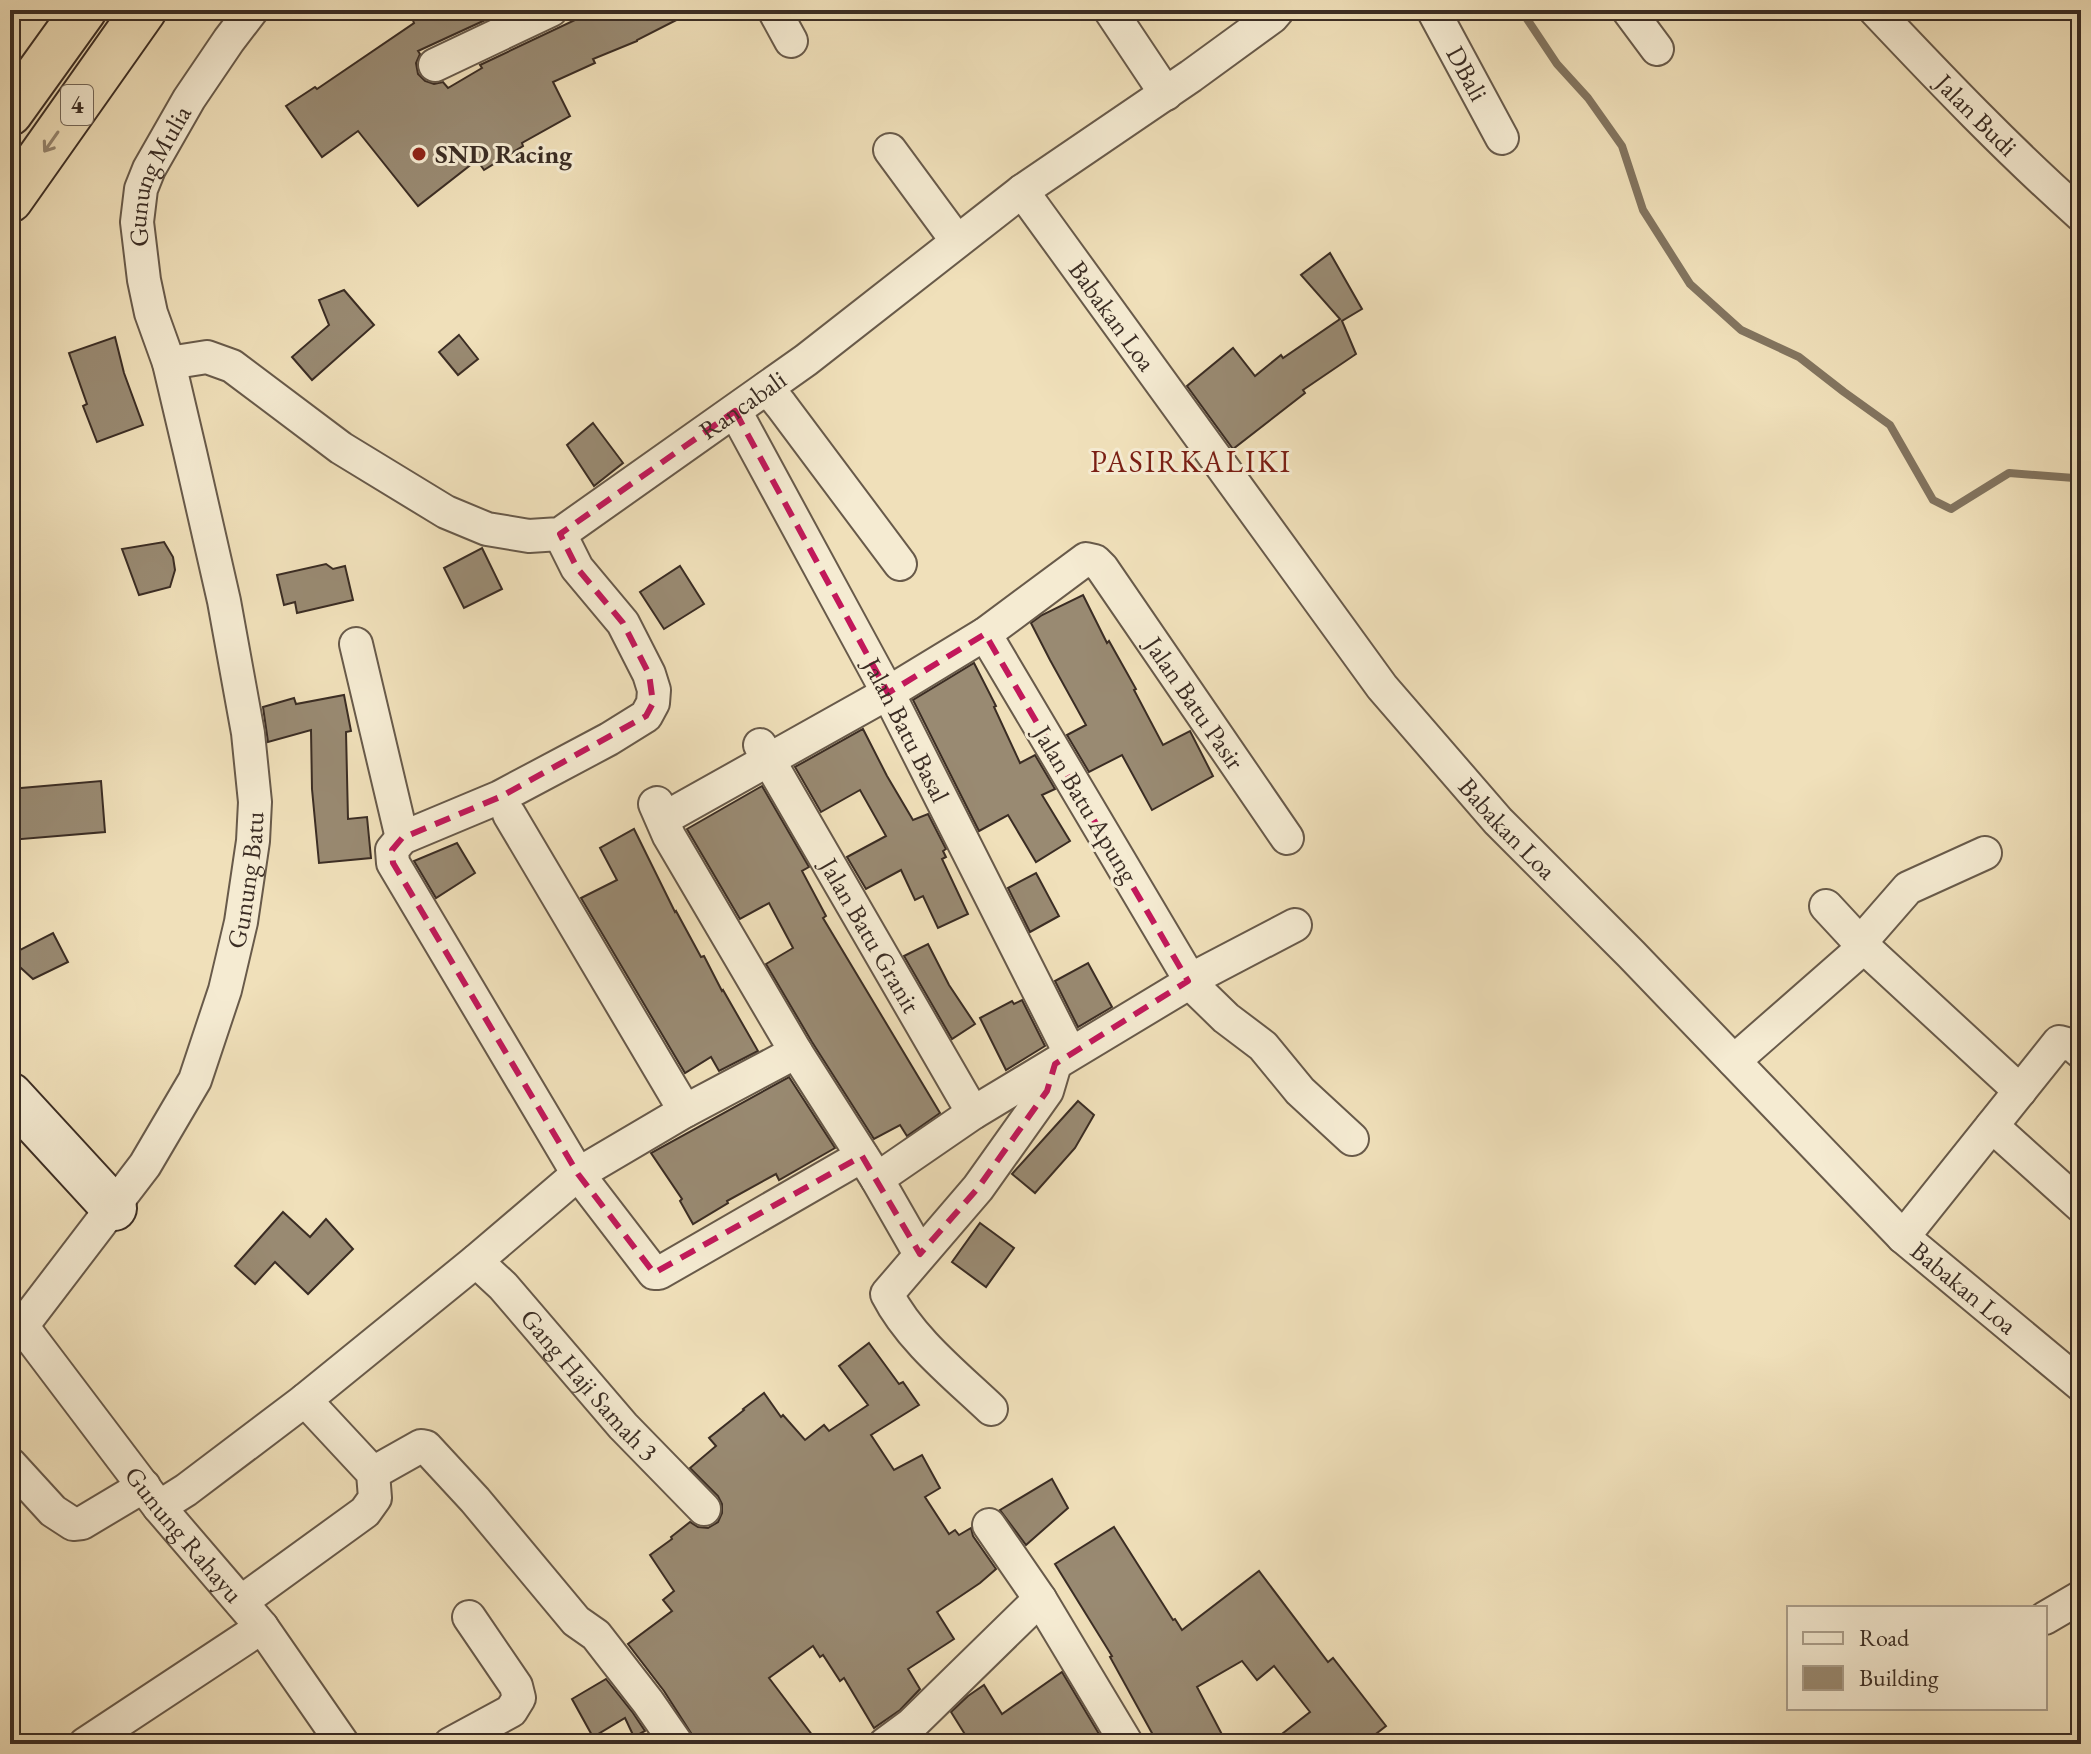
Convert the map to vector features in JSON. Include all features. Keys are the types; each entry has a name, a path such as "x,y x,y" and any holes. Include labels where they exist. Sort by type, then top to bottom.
{"highway":[{"name":"4","path":"10,113 84,10"},
{"name":"4","path":"10,200 144,10"}],"street":[{"name":"Gunung Mulia","path":"169,363 151,313 144,280 137,222 141,189 189,99 252,10"},
{"path":"435,65 551,10"},
{"path":"774,10 791,41"},
{"path":"1110,10 1166,94"},
{"name":"Rancabali","path":"560,534 806,360 1022,191 1166,94 1278,10"},
{"name":"DBali","path":"1433,10 1502,138"},
{"path":"1628,10 1657,49"},
{"name":"Jalan Budi","path":"1875,10 1962,103 2081,215"},
{"path":"890,150 957,241"},
{"name":"Babakan Loa","path":"1022,191 1382,687 1498,821 1631,954 1903,1237 2081,1385"},
{"path":"169,363 207,357 232,366 341,448 446,512 487,529 529,536 560,534 577,568 623,623 654,690 653,703 646,716 513,790 402,838 392,850 393,863 578,1174 654,1273 973,1113 1182,987 1187,977 1295,925"},
{"name":"Gunung Batu","path":"16,1332 145,1165 195,1080 225,990 241,922 253,841 255,802 248,733 224,601 169,363"},
{"path":"767,388 900,564"},
{"name":"Jalan Batu Basal","path":"735,411 884,685 1063,1059"},
{"name":"Jalan Batu Pasir","path":"985,634 1086,559 1095,561 1287,838"},
{"path":"920,1254 870,1167 796,1052 669,836 663,819 764,752 884,685 985,634"},
{"name":"Jalan Batu Apung","path":"985,634 1187,977 1226,1018 1263,1046 1300,1091 1352,1139"},
{"path":"356,644 402,838"},
{"name":"Jalan Batu Granit","path":"764,752 973,1113"},
{"path":"509,814 685,1111"},
{"path":"1734,1061 1862,945 1908,888 1985,853"},
{"path":"1826,906 1862,945 2020,1091"},
{"path":"1903,1237 2059,1042 2074,1046 2081,1052"},
{"path":"10,1464 53,1511 73,1524 151,1497 186,1490 305,1400 578,1174 685,1111 796,1052"},
{"path":"991,1409 921,1341 895,1310 887,1294 978,1188 1047,1091 1063,1059"},
{"path":"10,1095 114,1208"},
{"path":"1992,1126 2081,1206"},
{"name":"Gang Haji Samah 3","path":"476,1261 503,1286 623,1426 704,1509"},
{"name":"Gunung Rahayu","path":"16,1332 262,1627 343,1744"},
{"path":"241,1602 365,1512 375,1498 373,1473 305,1400"},
{"path":"373,1473 421,1446 426,1447 475,1500 576,1621 596,1635 677,1744"},
{"path":"989,1525 1040,1599 1127,1744"},
{"path":"2047,1617 2081,1597"},
{"path":"885,1744 919,1734 1040,1599"},
{"path":"450,1744 511,1711 519,1698 516,1686 469,1617"},
{"path":"85,1744 262,1627"}],"highlighted area":[{"path":"735,411 888,693 985,634 1188,981 1055,1064 1047,1091 978,1188 920,1254 862,1156 654,1273 578,1174 393,863 392,850 402,838 500,797 646,716 653,703 649,674 623,623 577,568 560,534"}],"building":[{"path":"409,10 507,10 418,51 418,74 425,81 434,84 443,82 448,88 482,68 480,65 596,10 696,10 637,41 593,59 595,63 553,82 570,116 522,143 523,146 484,170 477,160 418,206 358,131 322,157 286,106 315,87 317,89 414,23"},
{"path":"1330,253 1362,309 1342,321 1356,354 1303,390 1305,393 1233,449 1187,386 1233,348 1255,376 1281,355 1283,358 1340,319 1301,275"},
{"path":"344,290 374,325 312,380 292,357 329,325 319,300"},
{"path":"459,335 478,359 458,375 439,352"},
{"path":"115,337 143,425 97,442 83,406 87,404 69,353"},
{"path":"593,423 623,463 594,486 567,445"},
{"path":"164,542 173,557 175,570 170,587 139,595 122,549"},
{"path":"482,548 502,589 464,608 444,568"},
{"path":"326,564 333,569 345,566 353,600 297,613 295,602 284,605 277,575"},
{"path":"680,566 704,604 664,629 640,592"},
{"path":"1083,595 1107,643 1109,641 1136,689 1163,745 1190,731 1213,776 1152,810 1122,755 1089,772 1067,735 1086,725 1031,623"},
{"path":"974,663 1020,763 1035,755 1055,789 1042,795 1070,841 1036,862 1008,815 979,831 913,700"},
{"path":"344,695 351,731 346,732 348,819 367,817 371,858 319,863 312,789 311,730 268,742 263,707 294,698 296,704"},
{"path":"863,729 913,820 928,814 946,849 943,851 946,857 942,859 968,914 938,928 923,896 915,900 901,870 866,889 847,857 886,836 860,790 821,812 795,767"},
{"path":"101,781 105,832 10,840 10,789"},
{"path":"762,786 809,867 802,871 826,916 823,918 940,1113 907,1136 900,1125 874,1139 766,964 793,948 769,903 740,919 687,829"},
{"path":"634,829 675,912 758,1051 719,1071 711,1057 685,1073 581,898 617,880 600,848"},
{"path":"457,843 475,873 436,898 414,861"},
{"path":"1036,873 1059,916 1030,932 1008,888"},
{"path":"53,933 68,962 33,979 10,955"},
{"path":"928,944 949,985 975,1024 952,1039 904,956"},
{"path":"1088,963 1112,1007 1078,1027 1055,981"},
{"path":"1022,1000 1045,1046 1006,1070 980,1018 1012,1001 1014,1004"},
{"path":"789,1077 835,1148 779,1180 776,1174 693,1224 680,1201 682,1199 651,1153"},
{"path":"1078,1101 1094,1115 1075,1148 1035,1193 1012,1174"},
{"path":"283,1212 310,1237 326,1219 353,1249 308,1294 275,1262 255,1284 235,1266"},
{"path":"980,1223 1014,1248 986,1287 952,1262"},
{"path":"869,1343 919,1405 871,1435 894,1470 922,1455 940,1488 925,1497 949,1534 955,1530 959,1535 971,1528 973,1536 996,1569 937,1612 954,1639 908,1669 920,1689 900,1710 874,1728 844,1678 840,1681 823,1655 820,1657 813,1646 769,1678 819,1744 698,1744 664,1691 628,1644 672,1611 663,1600 674,1591 650,1555 690,1522 708,1528 718,1522 722,1504 718,1496 690,1468 716,1446 709,1438 764,1393 781,1417 783,1415 805,1440 824,1425 829,1431 868,1405 839,1366"},
{"path":"1052,1479 1068,1508 1026,1545 1000,1510"},
{"path":"1114,1527 1182,1630 1259,1571 1328,1662 1333,1658 1386,1726 1363,1744 1269,1744 1310,1712 1274,1666 1257,1680 1242,1661 1197,1687 1227,1744 1158,1744 1112,1656 1055,1564"},
{"path":"1062,1672 1105,1744 971,1744 951,1712 984,1685 1002,1714"},
{"path":"606,1679 645,1731 634,1737 625,1718 593,1737 572,1699"}],"waterway":[{"path":"1521,10 1557,64 1588,98 1622,146 1643,210 1690,284 1741,330 1799,357 1890,425 1933,500 1951,509 2009,473 2074,478 2081,484"}],"place":[{"name":"SND Racing","path":"419,154"}],"district":[{"name":"PASIRKALIKI","path":"1191,462"}]}
